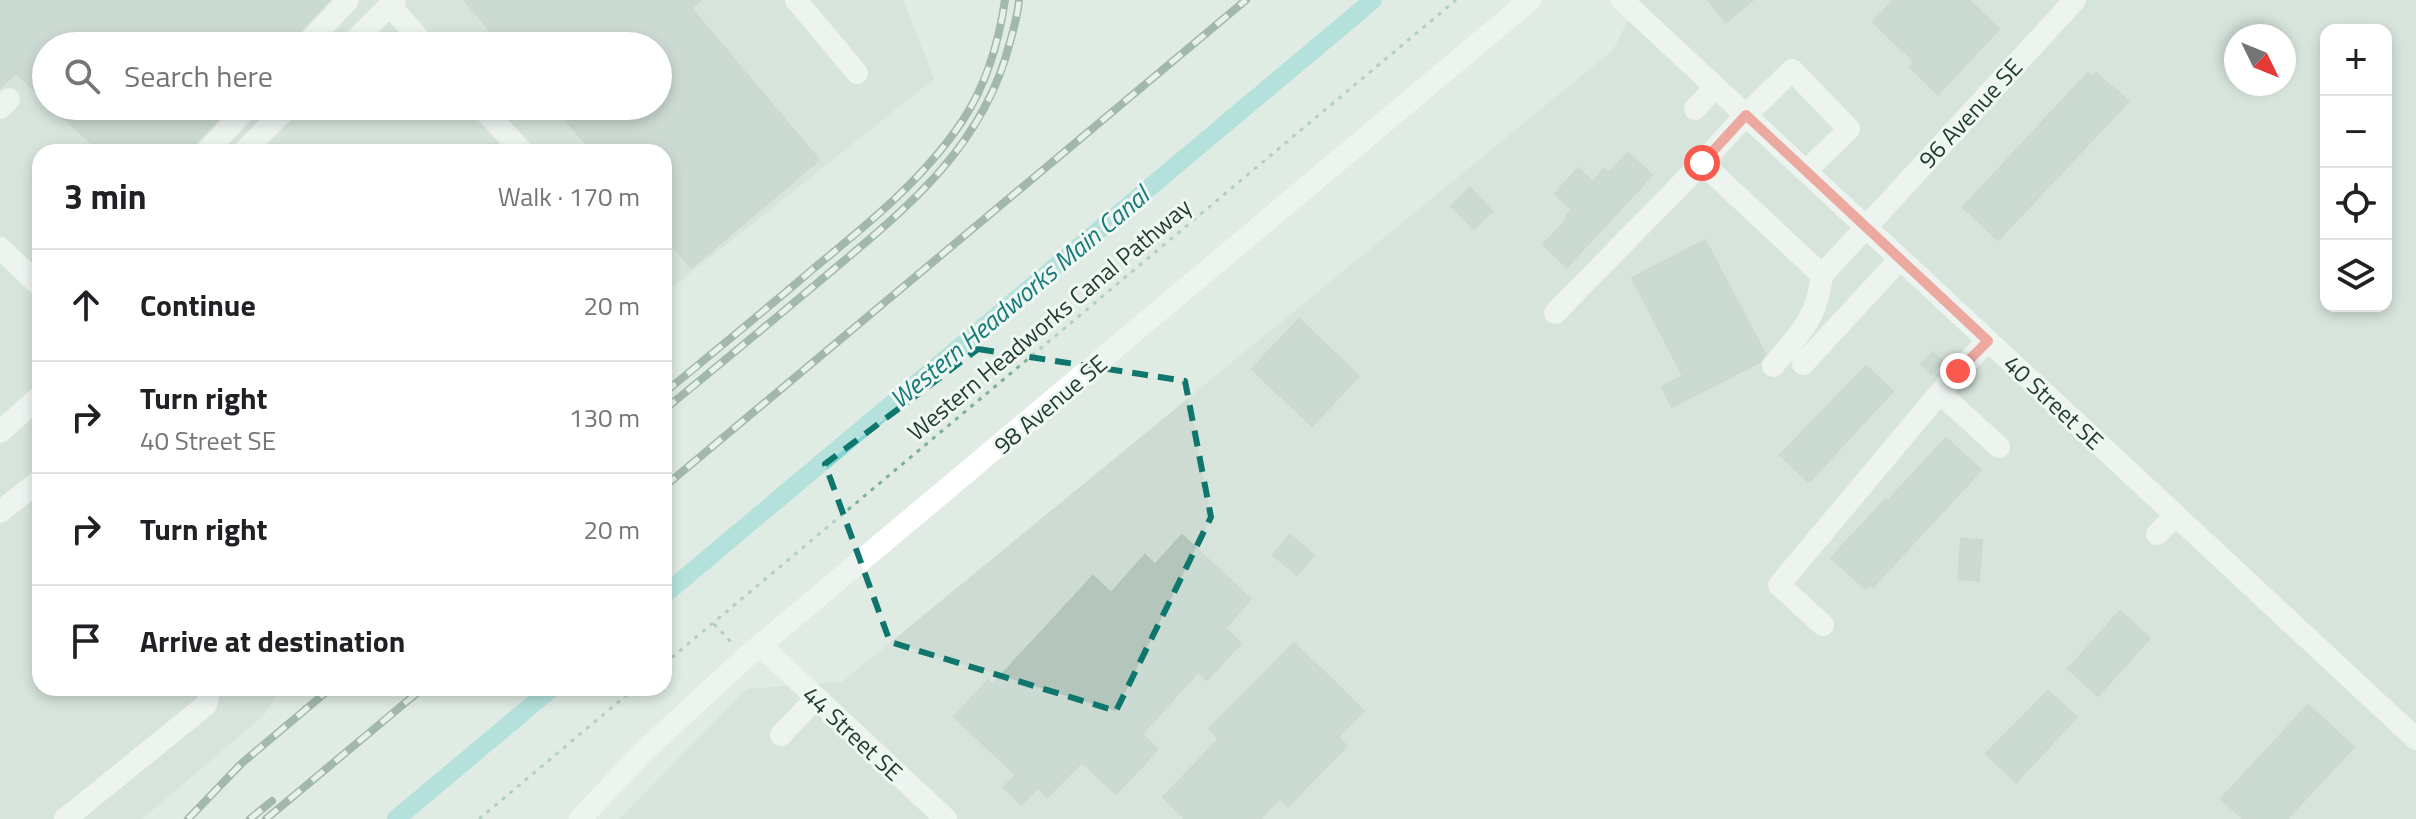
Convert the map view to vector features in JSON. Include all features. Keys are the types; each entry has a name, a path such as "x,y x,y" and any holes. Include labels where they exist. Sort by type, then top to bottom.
{"street":[{"path":"318,32 348,0"},
{"path":"796,0 857,73"},
{"name":"98 Avenue SE","path":"580,819 643,752 753,652 1530,0"},
{"name":"40 Street SE","path":"1622,0 2176,515 2414,731"},
{"name":"96 Avenue SE","path":"1822,275 2075,0"},
{"path":"363,32 392,3 415,32"},
{"path":"1555,313 1792,70 1849,129 1806,171"},
{"path":"1695,109 1715,87"},
{"path":"213,144 236,120"},
{"path":"251,144 275,120"},
{"path":"493,120 516,144"},
{"path":"1702,163 1822,275 1809,323 1773,366"},
{"path":"0,248 32,278"},
{"path":"1803,364 1900,259"},
{"path":"1823,625 1779,585 1940,393 1988,341"},
{"path":"1940,393 1999,447"},
{"path":"0,432 32,403"},
{"path":"0,512 32,486"},
{"path":"2157,534 2176,515"},
{"name":"44 Street SE","path":"753,652 816,698 937,816"},
{"path":"65,819 206,705 208,696"},
{"path":"781,735 816,698"}],"path":[{"name":"Western Headworks Canal Pathway","path":"672,658 1456,0"},
{"path":"714,624 753,652"},
{"path":"479,819 625,696"}],"highlighted area":[{"path":"978,349 1185,381 1211,517 1116,711 890,642 825,464"}],"shaded area":[{"path":"0,0 903,0 934,79 672,288 672,144 32,144 32,696 276,696 265,714 142,819 0,819"},
{"path":"1638,0 2416,0 2416,819 619,819 747,689 842,682 1613,50"}],"building":[{"path":"0,0 329,0 299,32 32,32 32,88 16,73 0,88"},
{"path":"464,0 701,0 691,8 819,160 691,268 672,245 672,144 586,144 566,120 672,120 672,32 491,32"},
{"path":"1708,0 1753,0 1726,22"},
{"path":"1894,0 1969,0 1999,29 1938,94 1910,67 1915,62 1873,22"},
{"path":"2088,73 2092,77 2096,73 2129,101 1998,240 1963,207"},
{"path":"66,120 217,120 195,144 92,144"},
{"path":"1628,153 1652,175 1567,267 1543,245 1572,210 1555,194 1578,168 1593,182 1604,169 1609,173"},
{"path":"1470,188 1492,211 1474,229 1451,206"},
{"path":"1705,240 1765,354 1760,362 1672,407 1662,387 1683,376 1632,278"},
{"path":"1299,319 1359,376 1312,426 1252,369"},
{"path":"1933,352 1943,362 1931,374 1921,364"},
{"path":"1866,366 1893,391 1809,482 1780,455"},
{"path":"1946,438 1981,470 1873,587 1870,584 1866,589 1831,558"},
{"path":"1182,535 1251,599 1225,628 1241,643 1207,680 1198,672 1142,734 1158,749 1116,794 1082,762 1047,797 1038,788 1021,804 1004,787 1016,775 954,717 988,680 993,684 1093,576 1111,593 1145,555 1155,565"},
{"path":"1290,535 1314,555 1297,575 1273,555"},
{"path":"1961,539 1982,540 1979,581 1958,579"},
{"path":"2120,611 2150,638 2098,696 2068,669"},
{"path":"1294,643 1364,711 1338,737 1347,746 1288,806 1280,798 1260,819 1185,819 1163,797 1219,739 1209,729"},
{"path":"2048,691 2077,717 2016,782 1986,754"},
{"path":"2308,705 2354,747 2287,819 2243,819 2221,799"}],"waterway":[{"name":"Western Headworks Main Canal","path":"672,588 1373,0"},
{"name":"Western Headworks Main Canal","path":"396,819 542,696"}],"railway":[{"path":"672,386 874,218 931,162 963,120 985,77 1005,0"},
{"path":"672,403 877,233 933,179 979,117 997,81 1013,32 1019,0"},
{"path":"672,480 1246,0"},
{"path":"188,819 242,763 322,696"},
{"path":"266,819 413,696"},
{"path":"250,819 272,801"}],"route":[{"path":"1702,163 1746,115 1988,341 1958,371"}]}
